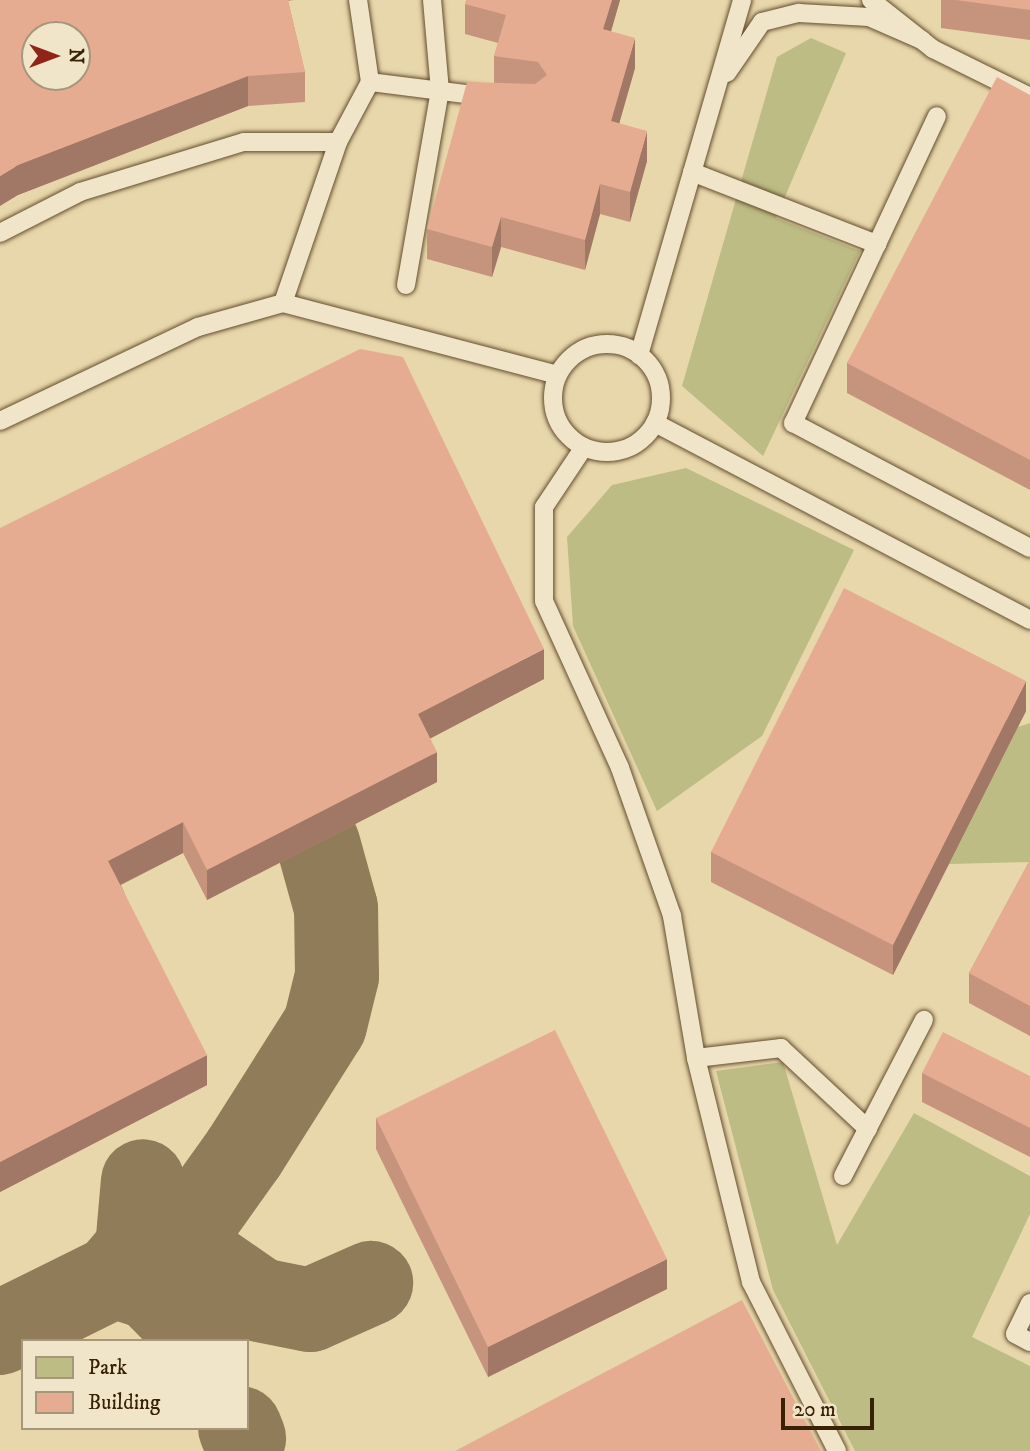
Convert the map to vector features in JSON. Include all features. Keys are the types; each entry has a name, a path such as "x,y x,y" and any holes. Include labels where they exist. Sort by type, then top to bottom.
{"lane":[{"path":"283,303 338,142 370,82 358,0"},
{"path":"406,285 440,91 432,0"},
{"path":"639,355 742,0"},
{"path":"871,0 922,40"},
{"path":"715,92 762,22 786,16 869,17 922,40 1030,97"},
{"path":"370,82 509,100"},
{"path":"937,116 793,423 1030,548"},
{"path":"0,233 80,192 244,142 338,142"},
{"path":"692,172 877,244"},
{"path":"0,421 198,327 283,303 558,375"},
{"path":"594,345 639,355 659,386 655,423 624,449 584,447 556,417 558,375 594,345"},
{"path":"655,423 1030,620"},
{"path":"584,447 544,507 544,601 620,768 672,916 696,1058 751,1282 836,1451"},
{"path":"843,1176 924,1020"},
{"path":"696,1058 781,1048 868,1129"},
{"path":"1030,1303 1015,1334 1030,1342"}],"green space":[{"path":"811,38 846,53 776,218 860,251 763,456 682,386 777,57"},
{"path":"686,468 854,550 762,736 657,811 573,626 567,537 612,485"},
{"path":"1030,723 1030,862 949,864 1018,727"},
{"path":"783,1062 837,1245 914,1113 1030,1176 1030,1214 972,1337 1030,1366 1030,1451 855,1451 773,1290 716,1071"}],"building":[{"path":"0,0 288,0 305,72 248,76 18,165 0,176"},
{"path":"466,0 612,0 603,29 635,38 611,121 647,131 630,192 600,184 585,240 501,217 492,247 427,229 467,82 535,84 547,75 538,62 494,56 506,15 465,4"},
{"path":"956,0 1030,0 1030,10"},
{"path":"997,77 1030,95 1030,460 847,363"},
{"path":"360,349 403,357 544,649 418,714 437,752 207,870 183,822 108,861 207,1055 0,1162 0,528"},
{"path":"844,588 1026,681 893,945 711,852"},
{"path":"1030,860 1030,1006 969,973"},
{"path":"555,1030 667,1259 488,1347 376,1118"},
{"path":"943,1032 1030,1076 1030,1128 922,1073"},
{"path":"742,1300 821,1451 455,1451"}],"taxiway":[{"path":"0,1333 179,1244 244,1153 325,1025 337,976 336,908 318,843"},
{"path":"114,1276 137,1249 143,1181"},
{"path":"179,1244 260,1300 310,1310 371,1283"},
{"path":"114,1276 151,1288 201,1339"},
{"path":"241,1430 244,1438"}]}
